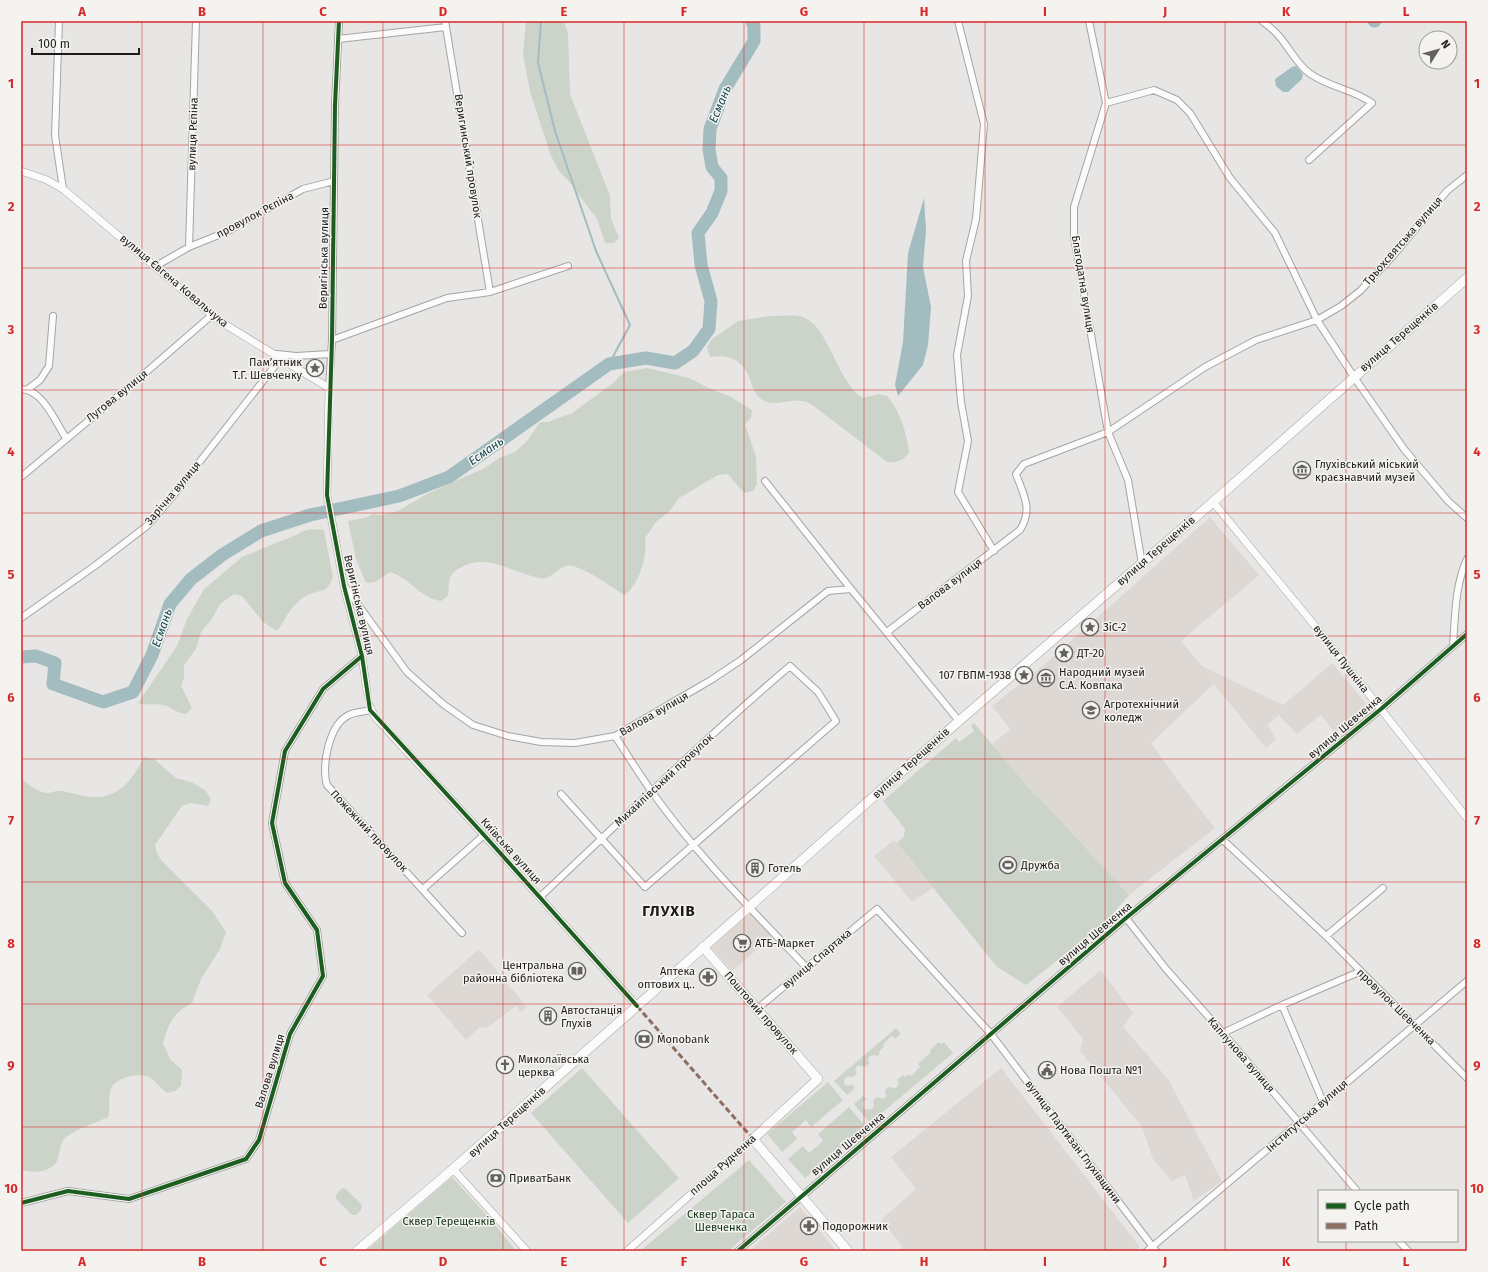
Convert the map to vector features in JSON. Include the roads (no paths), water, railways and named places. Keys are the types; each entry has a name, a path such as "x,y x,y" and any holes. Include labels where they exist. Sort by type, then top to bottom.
{"main road":[{"name":"вулиця Терещенків","path":"358,1251 453,1169 959,721 1142,564 1467,278"},
{"name":"Поштовий провулок","path":"703,947 818,1079"},
{"name":"площа Рудченка","path":"753,1139 818,1079"},
{"path":"753,1139 848,1251"}],"street":[{"path":"59,21 56,135 63,189"},
{"name":"вулиця Рєпіна","path":"189,246 196,21"},
{"name":"Веригінська вулиця","path":"339,21 335,105 332,340 330,354 327,495 344,586 362,656 367,692"},
{"path":"958,21 984,124 976,219 966,261 968,296 957,355 961,402 968,442 958,492 994,551 1020,530 1027,520 1028,506 1016,474 1024,464 1108,432"},
{"name":"Благодатна вулиця","path":"1089,21 1106,103 1074,207 1074,237 1108,432 1128,480 1142,564"},
{"path":"1262,21 1278,34 1293,56 1308,72 1328,85 1364,97 1372,103 1309,160"},
{"path":"338,40 446,24"},
{"name":"Веригинський провулок","path":"446,24 490,292"},
{"path":"1106,103 1154,90 1177,100 1190,113 1230,178 1275,233 1316,320 1354,377 1404,449 1448,501 1467,518"},
{"name":"вулиця Євгена Ковальчука","path":"21,171 47,180 63,189 156,266 212,315 329,388"},
{"name":"Трьохсвятська вулиця","path":"1108,432 1205,367 1256,340 1316,320 1341,306 1360,290 1392,257 1447,191 1467,175"},
{"name":"провулок Рєпіна","path":"156,266 189,246 226,232 303,189 334,180"},
{"path":"332,340 447,298 490,292 568,266"},
{"name":"Лугова вулиця","path":"21,477 212,315"},
{"path":"28,389 40,380 49,366 54,316"},
{"path":"278,356 330,354"},
{"name":"Зарічна вулиця","path":"21,618 96,565 148,524 172,497 278,356"},
{"path":"21,389 28,389 38,395 66,438"},
{"path":"765,481 851,590 959,721"},
{"name":"вулиця Пушкіна","path":"1213,502 1381,709 1467,818"},
{"name":"Валова вулиця","path":"887,632 994,551"},
{"path":"1453,646 1457,595 1462,568 1467,558"},
{"name":"Валова вулиця","path":"344,586 407,672 443,704 473,725 508,736 541,742 575,743 615,736 711,680 741,660 828,591 851,590"},
{"name":"вулиця Шевченка","path":"738,1251 1126,918 1381,709 1467,634"},
{"name":"Валова вулиця","path":"21,1203 68,1192 129,1199 246,1159 259,1140 290,1034 323,976 317,930 285,883 272,822 285,751 323,689 362,656"},
{"name":"Михайлівський провулок","path":"540,897 740,709 790,666 818,692 836,721 695,844"},
{"name":"Київська вулиця","path":"370,709 637,1006"},
{"name":"Пожежний провулок","path":"370,709 349,714 340,722 330,736 324,776 327,785 462,933"},
{"path":"615,736 652,792 695,844 749,907 807,968"},
{"path":"561,794 645,887 695,844"},
{"path":"423,889 484,835"},
{"name":"провулок Шевченка","path":"1223,840 1326,936 1359,972 1415,1025 1467,1078"},
{"path":"1326,936 1384,888"},
{"name":"вулиця Спартака","path":"757,1009 877,909"},
{"name":"вулиця Партизан Глухівщини","path":"877,909 991,1034 1154,1249"},
{"name":"Каплунова вулиця","path":"1126,918 1166,969 1223,1033 1356,1190"},
{"path":"1223,1033 1282,1005 1359,972"},
{"name":"Інститутська вулиця","path":"1147,1251 1154,1249 1323,1102 1467,981"},
{"path":"1282,1005 1323,1102"},
{"name":"площа Рудченка","path":"627,1251 753,1139"},
{"path":"453,1169 527,1251"},
{"path":"1400,1242 1408,1251"}],"water":[{"path":"1296,66 1303,74 1302,79 1288,92 1283,92 1276,86 1275,79 1292,67"},
{"path":"924,198 926,230 923,267 931,307 928,345 923,365 898,396 895,385 903,342 908,253"}],"waterway":[{"path":"541,21 538,63 555,131 596,251 630,325 609,364"},
{"name":"Есмань","path":"21,657 36,656 55,663 53,684 103,702 133,692 152,655 170,604 191,579 222,555 261,531 310,515 399,496 449,477 609,364 646,358 675,363 693,351 709,329 711,301 701,265 698,233 712,213 721,191 721,178 712,167 709,149 710,129 725,89 754,41 754,26 752,21"}],"tunnel":[{"path":"367,692 370,707"}],"place":[{"name":"Пам’ятник Т.Г. Шевченку","path":"315,368"},
{"name":"Глухівський міський краєзнавчий музей","path":"1302,470"},
{"name":"ЗіС-2","path":"1090,627"},
{"name":"ДТ-20","path":"1064,653"},
{"name":"107 ГВПМ-1938","path":"1024,675"},
{"name":"Народний музей С.А. Ковпака","path":"1046,678"},
{"name":"Агротехнічний коледж","path":"1091,710"},
{"name":"Дружба","path":"1008,865"},
{"name":"Готель","path":"755,868"},
{"name":"АТБ-Маркет","path":"742,943"},
{"name":"Центральна районна бібліотека","path":"577,971"},
{"name":"Аптека оптових ц‥","path":"708,977"},
{"name":"Автостанція Глухів","path":"548,1016"},
{"name":"Monobank","path":"644,1039"},
{"name":"Миколаївська церква","path":"505,1065"},
{"name":"Нова Пошта №1","path":"1047,1070"},
{"name":"ПриватБанк","path":"496,1178"},
{"name":"Подорожник","path":"809,1226"}],"district":[{"name":"ГЛУХІВ","path":"669,911"}],"park label":[{"name":"Сквер Тараса Шевченка","path":"721,1220"},
{"name":"Сквер Терещенків","path":"449,1221"}]}
